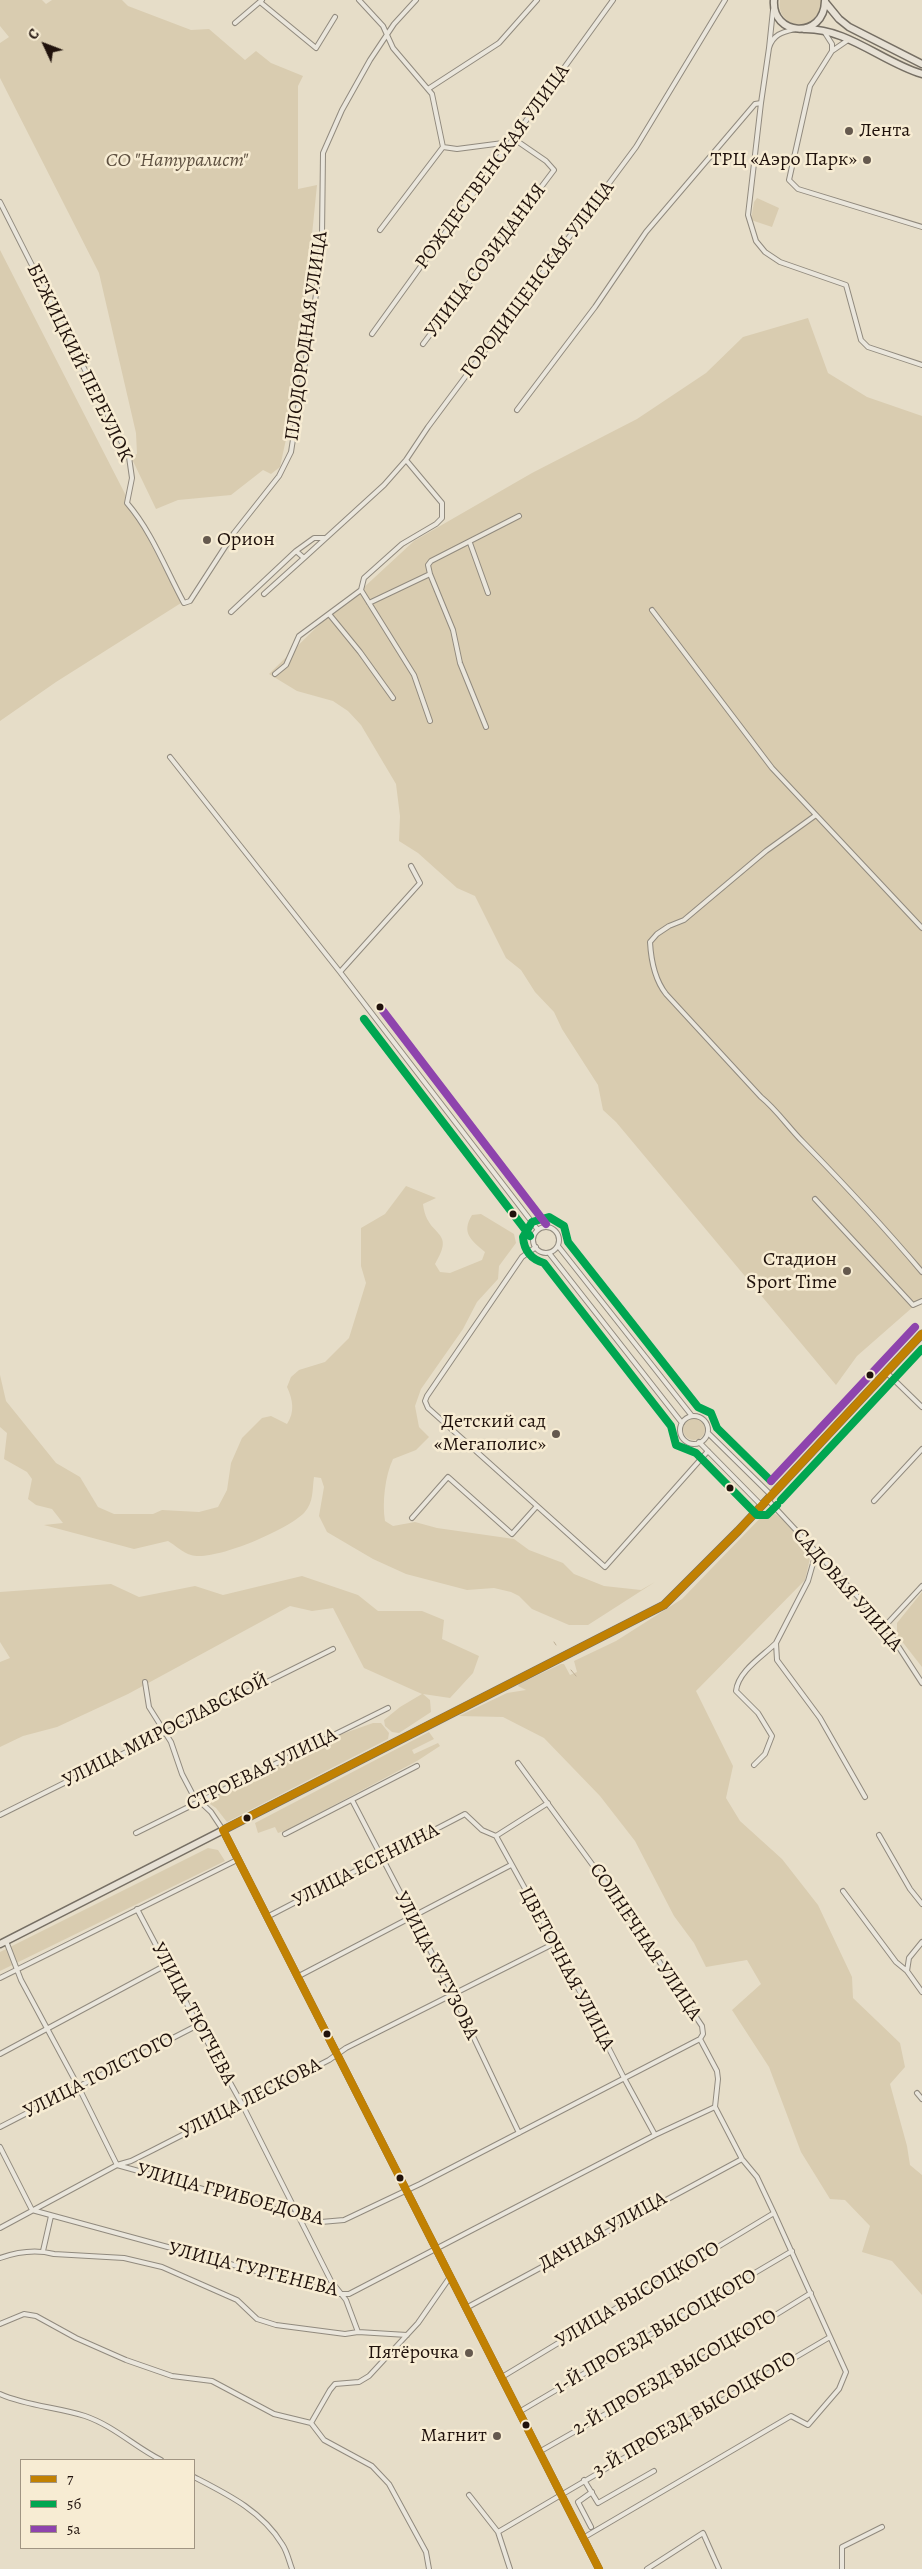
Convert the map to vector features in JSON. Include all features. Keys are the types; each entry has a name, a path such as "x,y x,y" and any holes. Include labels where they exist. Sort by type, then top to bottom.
{"main road":[{"path":"804,29 817,22 822,16 825,1"},
{"path":"825,1 849,26 922,64"},
{"path":"773,2 780,21 796,29 822,30 849,39 922,74"},
{"path":"3,1943 649,1614 674,1597 770,1498 922,1334"}],"street":[{"path":"359,0 379,20 393,48 428,89 436,111 443,147 380,230"},
{"name":"ПЛОДОРОДНАЯ УЛИЦА","path":"184,603 193,599 234,533 279,476 291,452 318,288 322,235 323,153 350,94 387,34 416,0"},
{"path":"428,89 499,43 537,0"},
{"name":"РОЖДЕСТВЕНСКАЯ УЛИЦА","path":"372,334 613,0"},
{"name":"ГОРОДИЩЕНСКАЯ УЛИЦА","path":"264,594 384,485 406,460 428,427 636,148 725,0"},
{"path":"235,23 261,1 316,48 336,17"},
{"path":"773,2 748,215 756,240 765,252 780,262 846,285 861,340 868,347 922,365"},
{"path":"769,48 772,39 777,35 796,29"},
{"path":"822,30 830,38 832,51"},
{"path":"849,39 842,42 832,51 810,86 789,180 798,189 922,227"},
{"path":"517,410 595,307 646,232 755,104 762,103"},
{"name":"УЛИЦА СОЗИДАНИЯ","path":"423,344 554,170 546,161 514,139"},
{"path":"443,147 457,149 502,143 509,146"},
{"name":"БЕЖИЦКИЙ ПЕРЕУЛОК","path":"0,202 129,457 132,478 127,503 140,518 184,603"},
{"path":"275,674 286,665 299,636 361,590 364,578 409,539 436,524 442,518 442,503 406,460"},
{"path":"486,727 460,664 453,630 428,568 431,561 519,516"},
{"name":"ГОРОДИЩЕНСКАЯ УЛИЦА","path":"231,612 296,551 314,538 324,538"},
{"path":"470,542 488,593"},
{"path":"296,551 304,558"},
{"path":"370,603 430,574"},
{"path":"361,590 414,675 430,721"},
{"path":"652,610 772,768 922,928"},
{"path":"329,614 360,652 393,698"},
{"path":"170,757 340,972 538,1230"},
{"path":"816,815 766,851 684,920 657,934 650,942 651,954 659,986 882,1224 922,1272"},
{"path":"340,972 420,883 411,866"},
{"path":"815,1200 913,1305 922,1301"},
{"path":"549,1252 682,1424 681,1434 684,1439 688,1442 699,1442 708,1433 704,1420 692,1416 558,1246 558,1236 554,1230 544,1227 538,1230 533,1238 536,1247 542,1252 549,1252 558,1246"},
{"path":"536,1247 522,1257 425,1401 428,1408 605,1566 708,1451"},
{"path":"886,1373 922,1407"},
{"path":"682,1424 692,1416"},
{"name":"САДОВАЯ УЛИЦА","path":"708,1433 770,1498 816,1553 885,1626 922,1683"},
{"path":"699,1442 762,1506"},
{"path":"874,1501 922,1449"},
{"path":"412,1518 448,1477 512,1534 538,1506"},
{"path":"754,1765 764,1754 772,1736 758,1713 736,1691 737,1683 756,1661 776,1643 808,1581 816,1553"},
{"path":"885,1626 922,1586"},
{"path":"776,1643 777,1660 820,1718 865,1796"},
{"name":"УЛИЦА МИРОСЛАВСКОЙ","path":"0,1815 163,1732 333,1649"},
{"path":"145,1682 149,1707 171,1742 182,1774 193,1795 211,1812 223,1830 599,2569"},
{"name":"СТРОЕВАЯ УЛИЦА","path":"136,1833 388,1708"},
{"name":"СОЛНЕЧНАЯ УЛИЦА","path":"518,1763 590,1859 702,2026 703,2034 700,2039 717,2070 718,2080 715,2108"},
{"path":"285,1834 417,1766"},
{"name":"УЛИЦА КУТУЗОВА","path":"352,1800 453,1994 519,2132"},
{"path":"496,1836 548,1803"},
{"name":"УЛИЦА ЕСЕНИНА","path":"267,1917 465,1814 482,1830 496,1836"},
{"path":"879,1835 910,1889 922,1904"},
{"name":"ЦВЕТОЧНАЯ УЛИЦА","path":"496,1836 555,1942 655,2135"},
{"path":"0,1978 237,1860"},
{"path":"297,1977 511,1866"},
{"path":"843,1891 896,1962 907,1971 922,1992"},
{"name":"УЛИЦА ТЮТЧЕВА","path":"137,1909 242,2104 297,2214 340,2294 346,2300 358,2332"},
{"name":"УЛИЦА ЛЕСКОВА","path":"0,2228 117,2165 131,2161 154,2150 555,1942"},
{"path":"907,1971 909,1958 922,1942"},
{"name":"УЛИЦА ГРИБОЕДОВА","path":"3,1943 18,1968 21,1980 78,2086 117,2165 321,2222 336,2222 406,2189 700,2039"},
{"path":"0,2054 166,1965"},
{"name":"УЛИЦА ТОЛСТОГО","path":"0,2127 198,2025"},
{"path":"917,2093 922,2099"},
{"path":"583,2538 792,2416 808,2425 839,2389 845,2378 844,2365 757,2177 742,2159 715,2108"},
{"name":"УЛИЦА ТУРГЕНЕВА","path":"32,2210 340,2294 349,2294 655,2135 715,2108"},
{"path":"0,2147 32,2210"},
{"name":"ДАЧНАЯ УЛИЦА","path":"466,2308 742,2159"},
{"name":"УЛИЦА ВЫСОЦКОГО","path":"502,2377 774,2213"},
{"path":"43,2251 51,2216"},
{"path":"0,2258 12,2254 43,2251 54,2254 124,2258 162,2267 237,2300 256,2319 286,2327 344,2334 358,2332 407,2335"},
{"name":"1-Й ПРОЕЗД ВЫСОЦКОГО","path":"519,2412 792,2251"},
{"path":"311,2423 335,2384 359,2382 369,2376 418,2323 450,2277"},
{"name":"2-Й ПРОЕЗД ВЫСОЦКОГО","path":"539,2452 730,2343 811,2293"},
{"path":"0,2324 24,2314 36,2316 76,2338 126,2360 172,2376 212,2380 274,2414 311,2423 324,2440 372,2466 389,2484 426,2552 428,2569"},
{"name":"3-Й ПРОЕЗД ВЫСОЦКОГО","path":"498,2532 830,2336"},
{"path":"0,2394 18,2402 85,2416 112,2428 159,2459"},
{"path":"584,2480 598,2503 654,2470"},
{"path":"195,2477 215,2486 259,2515 283,2544 292,2569"},
{"path":"591,2527 578,2502 592,2492"},
{"path":"469,2495 498,2532 510,2569"},
{"path":"842,2569 842,2547 882,2527"},
{"path":"647,2569 703,2533 719,2569"}],"green space":[{"name":"СО \"Натуралист\"","path":"0,0 42,0 46,4 52,0 122,0 128,6 191,30 209,29 245,60 256,51 271,63 303,76 298,86 298,189 317,185 296,393 280,467 271,474 263,470 231,495 178,500 156,509 131,457 137,454 136,433 99,273 0,78 0,43 9,37 0,26"},
{"path":"780,0 821,0 819,11 814,19 807,24 799,25 791,23 784,18 780,10"},
{"path":"757,198 779,208 772,227 751,220 754,202"},
{"path":"0,250 181,603 56,682 0,721"},
{"path":"808,318 828,373 867,397 922,416 922,1299 857,1356 836,1385 616,1122 603,1110 598,1085 562,1029 554,1012 535,992 521,970 506,958 475,896 457,888 418,853 399,841 400,816 396,784 361,725 348,711 333,701 297,691 269,674 330,614 361,590 414,541 532,473 637,419 706,373 743,337"},
{"path":"406,1186 436,1198 423,1204 430,1223 442,1238 441,1253 435,1264 440,1272 450,1273 482,1260 485,1252 469,1236 467,1227 472,1215 481,1214 514,1234 516,1243 499,1266 498,1279 477,1302 463,1329 421,1389 415,1406 419,1427 429,1437 416,1450 393,1459 385,1490 385,1521 393,1526 415,1522 437,1528 514,1539 529,1550 563,1563 574,1574 604,1586 641,1590 655,1582 588,1625 569,1625 532,1609 519,1596 511,1592 494,1588 467,1590 406,1574 373,1559 327,1532 319,1516 324,1487 321,1478 314,1477 310,1505 304,1513 267,1536 216,1554 191,1555 168,1541 134,1549 44,1525 63,1523 52,1509 36,1505 28,1499 32,1479 27,1472 4,1459 7,1433 0,1427 0,1375 6,1401 56,1463 80,1477 98,1507 114,1514 153,1514 162,1510 199,1512 218,1507 227,1490 231,1463 242,1438 262,1418 271,1416 287,1424 292,1410 292,1401 287,1387 291,1377 299,1370 325,1362 349,1338 366,1283 361,1266 361,1228 385,1214"},
{"path":"694,1418 702,1421 705,1429 702,1437 694,1440 686,1437 683,1429 686,1421"},
{"path":"768,1510 792,1529 811,1554 805,1580 696,1691 733,1766 726,1798 740,1821 782,1859 818,1905 852,1977 853,1998 900,2043 905,2067 890,2084 907,2146 910,2165 922,2175 922,2295 892,2261 862,2252 870,2226 845,2200 830,2199 801,2152 769,2067 732,2010 761,1984 747,1960 706,1967 694,1943 674,1916 635,1841 600,1796 544,1738 503,1717 459,1716 507,1693 526,1690 518,1686 519,1684 561,1664 564,1664 570,1675 577,1672 574,1661 616,1641 682,1599"},
{"path":"302,1576 358,1595 378,1611 422,1611 444,1620 442,1639 479,1656 473,1673 450,1698 423,1694 430,1700 431,1712 399,1733 392,1732 385,1726 384,1720 400,1707 422,1694 364,1668 333,1608 312,1611 290,1606 128,1694 57,1727 23,1736 0,1747 0,1662 10,1658 0,1642 0,1592 111,1584 139,1597 195,1586 223,1595"},
{"path":"922,1592 922,1667 897,1635 897,1623"},
{"path":"373,1723 381,1723 389,1733 388,1739 227,1822 216,1808 204,1800 328,1739"},
{"path":"429,1732 434,1739 412,1750 414,1754 438,1743 440,1746 417,1761 287,1830 278,1833 275,1827 258,1833 255,1823"},
{"path":"208,1848 218,1850 225,1861 0,1971 0,1952"}],"waterway":[{"path":"571,1670 576,1676"}],"transit line":[{"name":"5а","path":"380,1007 546,1224"},
{"name":"5б","path":"364,1019 530,1236"},
{"name":"5б","path":"771,1481 717,1428 711,1413 698,1407 568,1242 564,1226 549,1217 532,1222 523,1237 529,1253 535,1259 544,1263 671,1426 676,1445 696,1453 757,1515 767,1515 777,1505"},
{"name":"5а","path":"771,1481 915,1327"},
{"name":"7","path":"223,1830 664,1605 738,1531 922,1334"},
{"name":"5б","path":"781,1500 922,1349"},
{"name":"7","path":"223,1830 599,2569"}],"place":[{"name":"Лента","path":"849,131"},
{"name":"ТРЦ «Аэро Парк»","path":"867,160"},
{"name":"Орион","path":"207,540"},
{"name":"Стадион Sport Time","path":"847,1271"},
{"name":"Детский сад «Мегаполис»","path":"556,1434"},
{"name":"Пятёрочка","path":"469,2353"},
{"name":"Магнит","path":"497,2436"}]}
